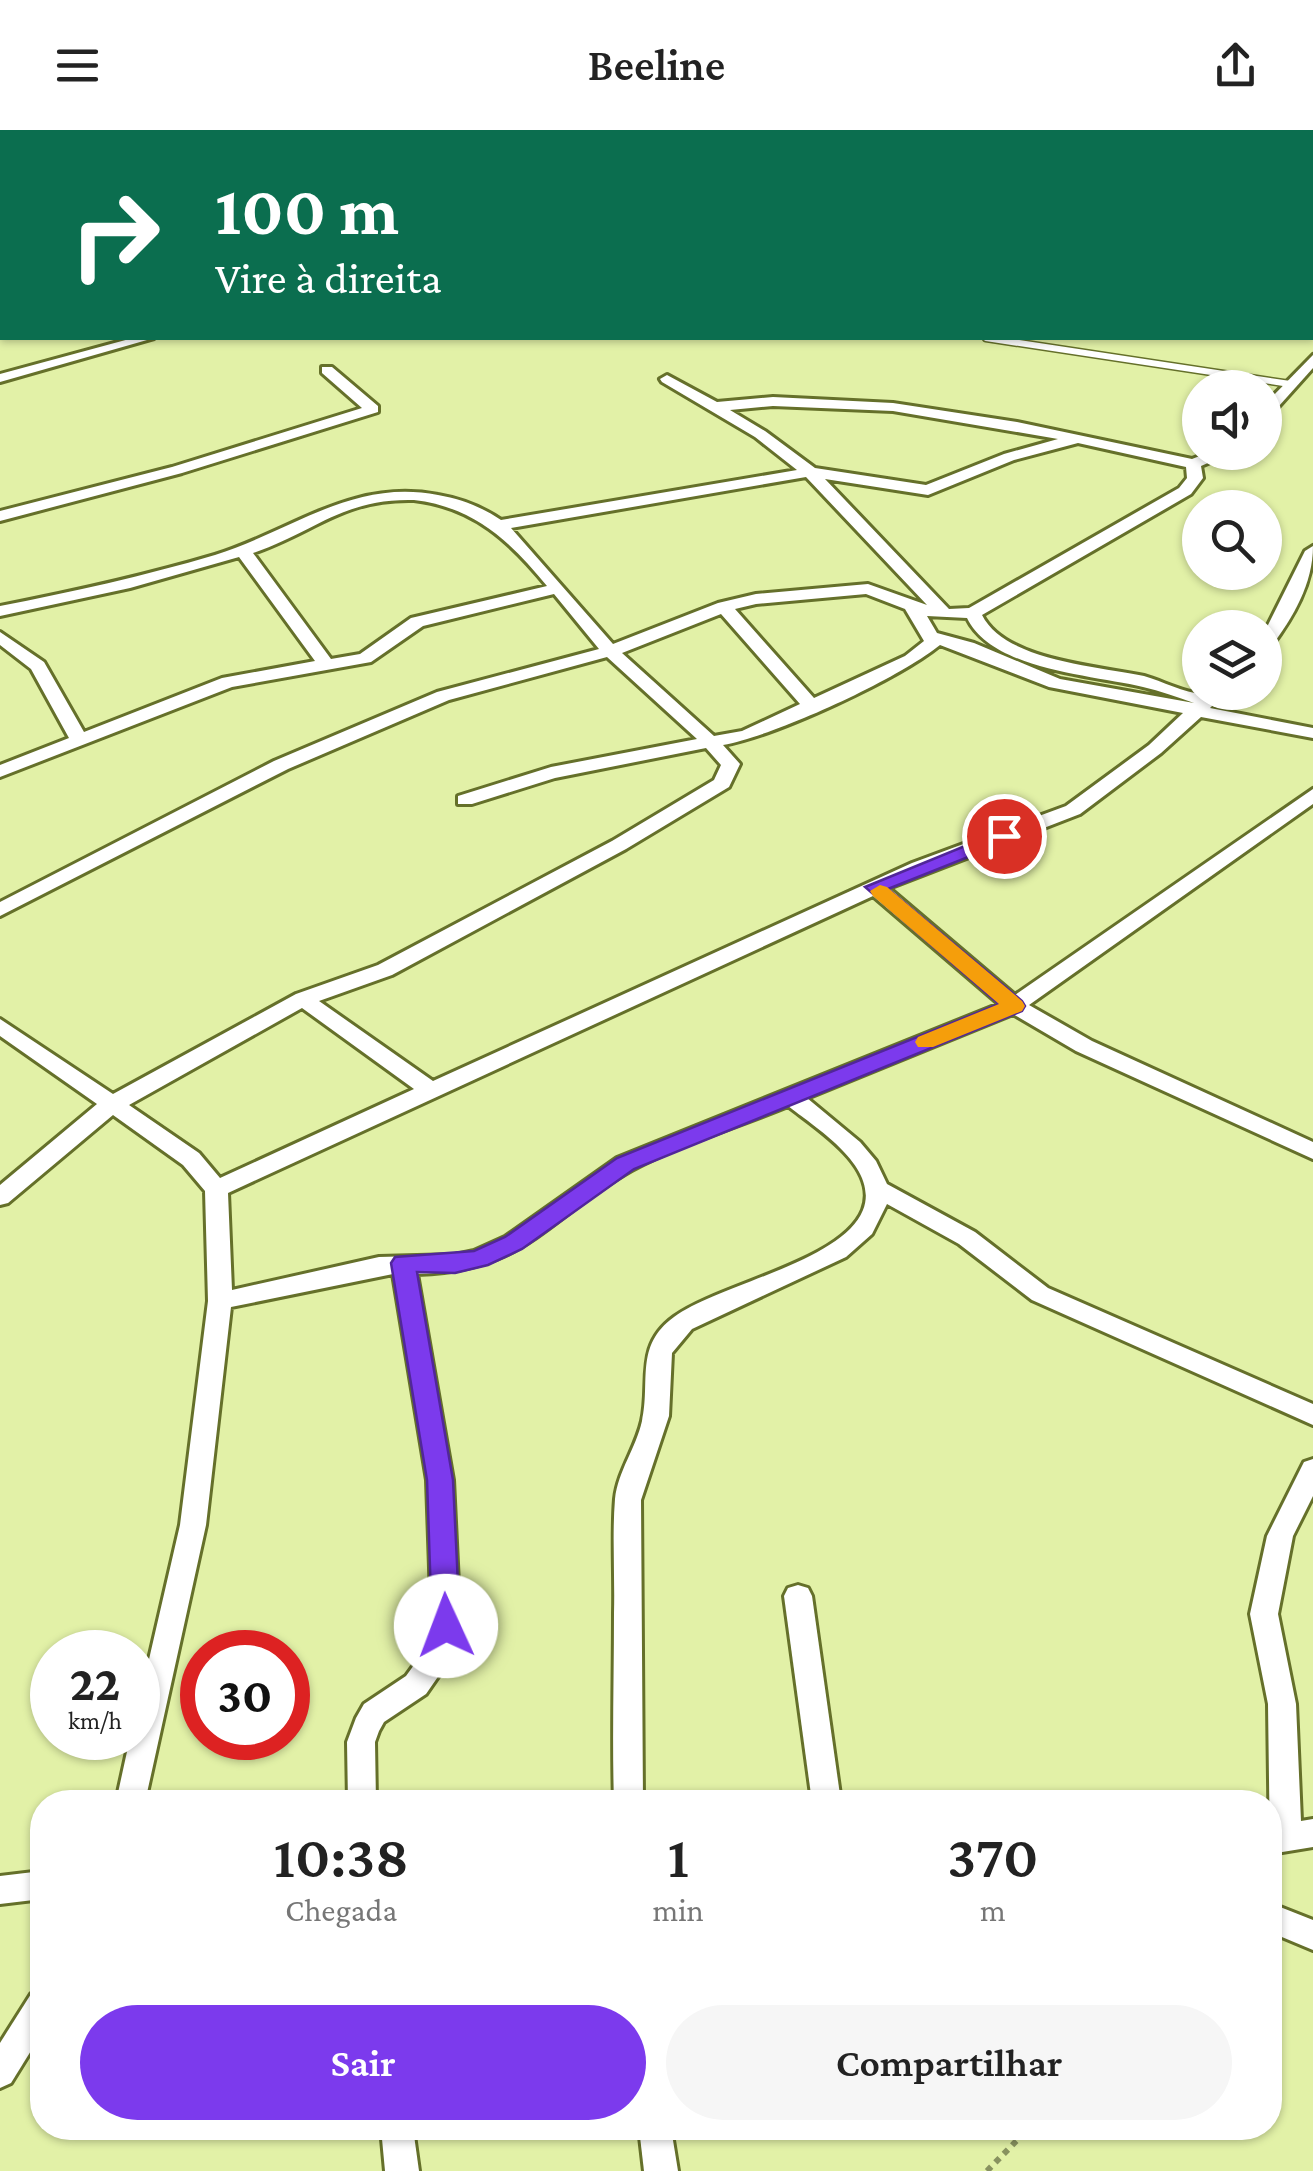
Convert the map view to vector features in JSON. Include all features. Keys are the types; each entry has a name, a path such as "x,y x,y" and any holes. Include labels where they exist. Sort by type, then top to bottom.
{"street":[{"path":"0,378 140,340"},
{"path":"1282,393 1313,359"},
{"path":"0,516 177,470 373,409 326,370"},
{"path":"668,379 716,406 810,472 946,616"},
{"path":"716,406 773,400 837,402 1076,439 1182,462"},
{"path":"501,526 810,472 928,490 1009,457 1076,439"},
{"path":"0,910 281,766 359,732 479,684 610,650 724,607 756,599 868,589 946,616 974,613 1184,491 1195,478 1194,470"},
{"path":"0,612 121,586 242,550 290,532 341,505 412,495 455,503 501,526 610,650 732,764 730,772 698,800 385,970 303,999 111,1105 0,1197"},
{"path":"242,550 271,580 306,641 328,666"},
{"path":"1282,619 1313,550"},
{"path":"0,771 228,682 376,654 404,628 417,622 554,589"},
{"path":"724,607 811,706"},
{"path":"913,607 924,630 937,639 968,646 1037,678 1182,698"},
{"path":"974,613 979,628 1022,654 1182,693"},
{"path":"0,637 38,666 80,742"},
{"path":"465,800 551,773 747,736 911,660 937,639"},
{"path":"216,1189 874,887 1072,810 1198,710"},
{"path":"1235,710 1313,733"},
{"path":"220,1302 403,1263 455,1264 513,1243 626,1164 1014,1006 1313,795"},
{"path":"874,887 1014,1006 1084,1046 1313,1151"},
{"path":"303,999 429,1089"},
{"path":"0,1026 191,1159 216,1189 220,1302 192,1525 133,1790"},
{"path":"628,1790 628,1500 630,1479 658,1410 656,1358 665,1340 683,1324 838,1251 858,1238 874,1212 878,1188 873,1170 856,1150 790,1096"},
{"path":"878,1188 967,1238 1040,1294 1313,1415"},
{"path":"362,1790 361,1742 366,1728 374,1713 416,1685 434,1660 446,1626 440,1480 403,1263"},
{"path":"1290,1838 1282,1788 1282,1704 1264,1614 1280,1536 1313,1469"},
{"path":"798,1596 825,1790"},
{"path":"0,1890 30,1886"},
{"path":"1282,1922 1313,1934"},
{"path":"0,2072 30,2024"},
{"path":"398,2140 402,2171"},
{"path":"657,2140 661,2171"}],"lane":[{"path":"999,340 1290,384"}],"path":[{"path":"987,2171 1017,2140"}],"slow traffic":[{"path":"880,891 1014,1006 925,1042"}],"route":[{"path":"446,1626 440,1480 403,1263 455,1264 480,1258 513,1243 626,1164 1014,1006 874,887 1004,836"}]}
